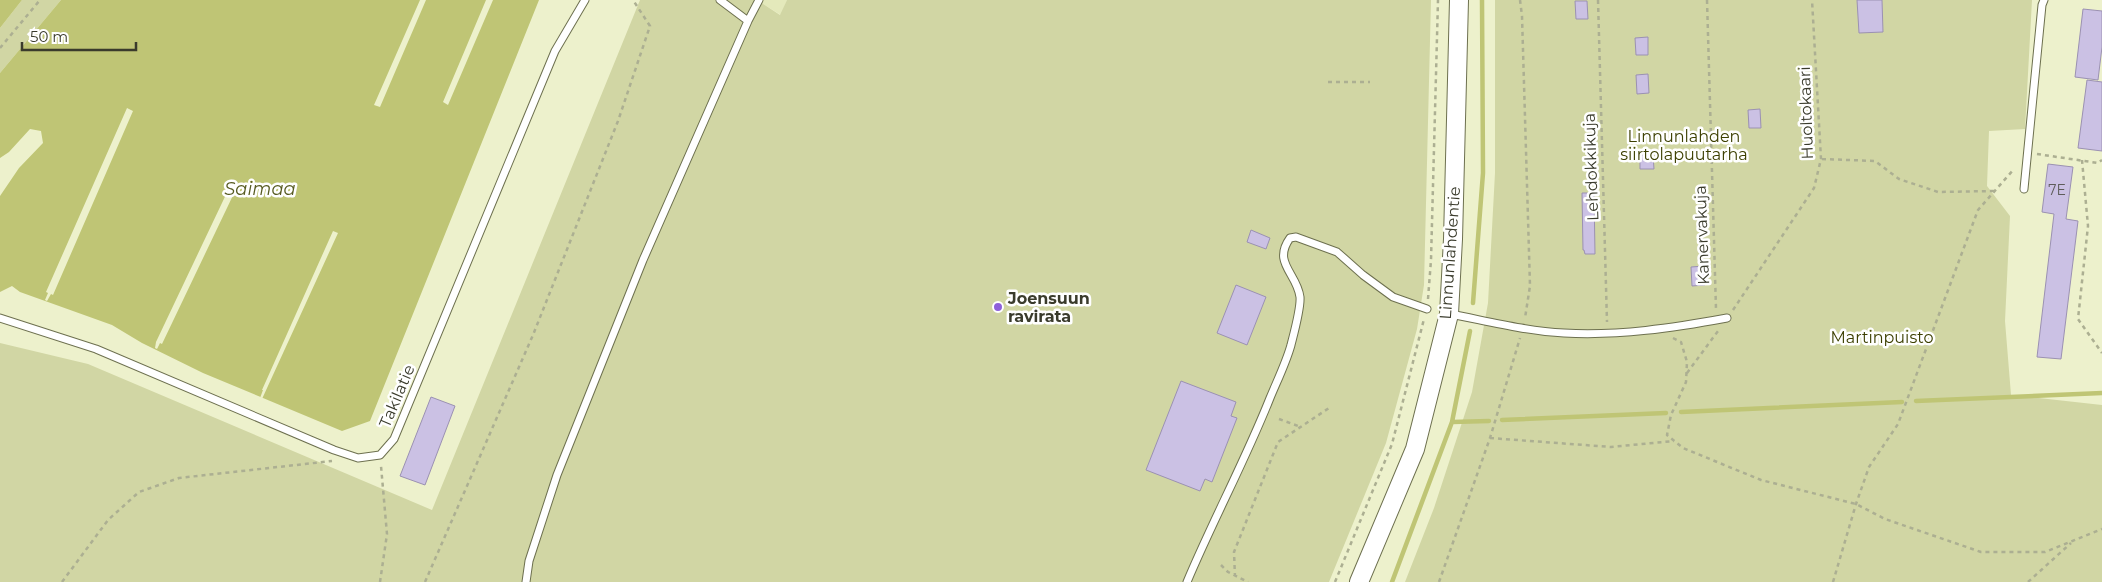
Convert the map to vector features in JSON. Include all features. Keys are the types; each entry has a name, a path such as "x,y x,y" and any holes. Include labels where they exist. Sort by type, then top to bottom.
{"street":[{"name":"Linnunlahdentie","path":"1359,582 1415,449 1449,314 1454,240 1459,0"}],"lane":[{"name":"Takilatie","path":"380,455 394,439 555,51 584,0"},
{"path":"720,0 748,21"},
{"path":"526,582 529,561 561,466 643,260 759,0"},
{"path":"2024,189 2044,0"},
{"path":"1188,582 1263,416 1290,347 1300,298 1296,282 1288,270 1283,257 1284,246 1290,238 1296,237 1337,252 1363,275 1393,297 1427,309"},
{"path":"1449,314 1523,328 1563,333 1607,334 1657,331 1727,318"},
{"path":"0,318 96,349 334,450 358,458 380,455"}],"path":[{"path":"0,48 10,33 40,0"},
{"path":"425,582 533,335 618,121 650,26 633,0"},
{"path":"1439,582 1490,438 1523,328 1530,286 1520,0"},
{"name":"Lehdokkikuja","path":"1598,0 1607,334"},
{"name":"Kanervakuja","path":"1707,0 1716,320"},
{"name":"Huoltokaari","path":"1686,373 1727,318 1814,188 1821,159 1812,0"},
{"path":"1328,82 1370,82"},
{"path":"1833,582 1856,504 1869,468 1898,424 1978,210 2028,153 2098,163 2102,160"},
{"path":"1821,159 1875,161 1899,178 1938,192 1995,191"},
{"path":"2082,160 2088,226 2078,318 2102,353"},
{"path":"1657,331 1681,342 1687,362 1686,382 1671,415 1667,435 1683,448 1762,480 1856,504 1885,519 1981,552 2045,552 2102,529"},
{"path":"1235,577 1234,552 1278,442 1329,408"},
{"path":"1280,419 1301,427"},
{"path":"1490,438 1611,447 1674,441"},
{"path":"380,455 387,534 380,582"},
{"path":"62,582 108,520 139,492 179,478 358,458"},
{"path":"2028,582 2074,540"},
{"path":"1221,565 1235,577 1248,582"}],"shaded area":[{"path":"757,0 787,0 781,15"}],"green space":[{"path":"22,0 61,0 0,73 0,28"},
{"name":"Joensuun ravirata","path":"640,0 757,0 780,15 787,0 1431,0 1424,285 1417,329 1386,443 1329,582 0,582 0,343 88,364 432,510"},
{"path":"1495,0 2032,0 2025,129 1989,131 1987,186 2010,216 2005,321 2011,395 2102,405 2102,582 1405,582 1434,508 1472,392 1488,303 1495,173"}],"water":[{"path":"0,0 22,0 0,28"},
{"name":"Saimaa","path":"61,0 539,0 370,421 342,431 203,373 142,343 112,325 20,292 12,286 0,292 0,196 19,168 43,143 41,131 30,129 9,152 0,158 0,73"}],"pier":[{"path":"420,0 426,0 380,107 374,105"},
{"path":"486,0 493,0 448,105 443,102"},
{"path":"127,108 133,111 53,295 51,294 47,301 45,300 48,293 46,292"},
{"path":"231,184 237,187 162,344 160,343 157,349 155,348 156,342"},
{"path":"333,231 338,233 262,399 260,398 262,390"}],"building":[{"path":"1857,0 1882,0 1883,32 1859,33"},
{"path":"1575,1 1587,1 1588,19 1576,19"},
{"path":"2083,9 2102,11 2102,47 2098,80 2075,77"},
{"path":"1648,37 1648,55 1636,55 1635,38"},
{"path":"1648,74 1649,93 1637,94 1636,75"},
{"path":"2087,80 2102,82 2102,151 2078,148"},
{"path":"1760,109 1761,128 1749,128 1748,110"},
{"path":"1640,155 1653,155 1654,169 1640,169"},
{"path":"2048,164 2073,167 2066,219 2078,221 2061,359 2037,357 2054,214 2042,212"},
{"path":"1582,193 1594,193 1595,254 1585,254 1583,250"},
{"path":"1251,230 1270,238 1266,249 1247,242"},
{"path":"1704,266 1705,285 1692,286 1691,267"},
{"path":"1236,285 1266,297 1247,345 1217,333"},
{"path":"1181,381 1236,402 1231,416 1237,418 1212,482 1205,479 1200,491 1146,470"},
{"path":"431,397 455,406 425,485 400,476"}],"waterway":[{"path":"1473,303 1483,173 1482,0"},
{"path":"1470,331 1452,422 1489,421"},
{"path":"1916,401 2102,393"},
{"path":"1681,412 1902,402"},
{"path":"1502,420 1666,413"},
{"path":"1392,582 1452,422"}],"place":[{"name":"Joensuun ravirata","path":"998,307"}],"park label":[{"name":"Linnunlahden siirtolapuutarha","path":"1684,145"},
{"name":"Martinpuisto","path":"1882,337"}]}
